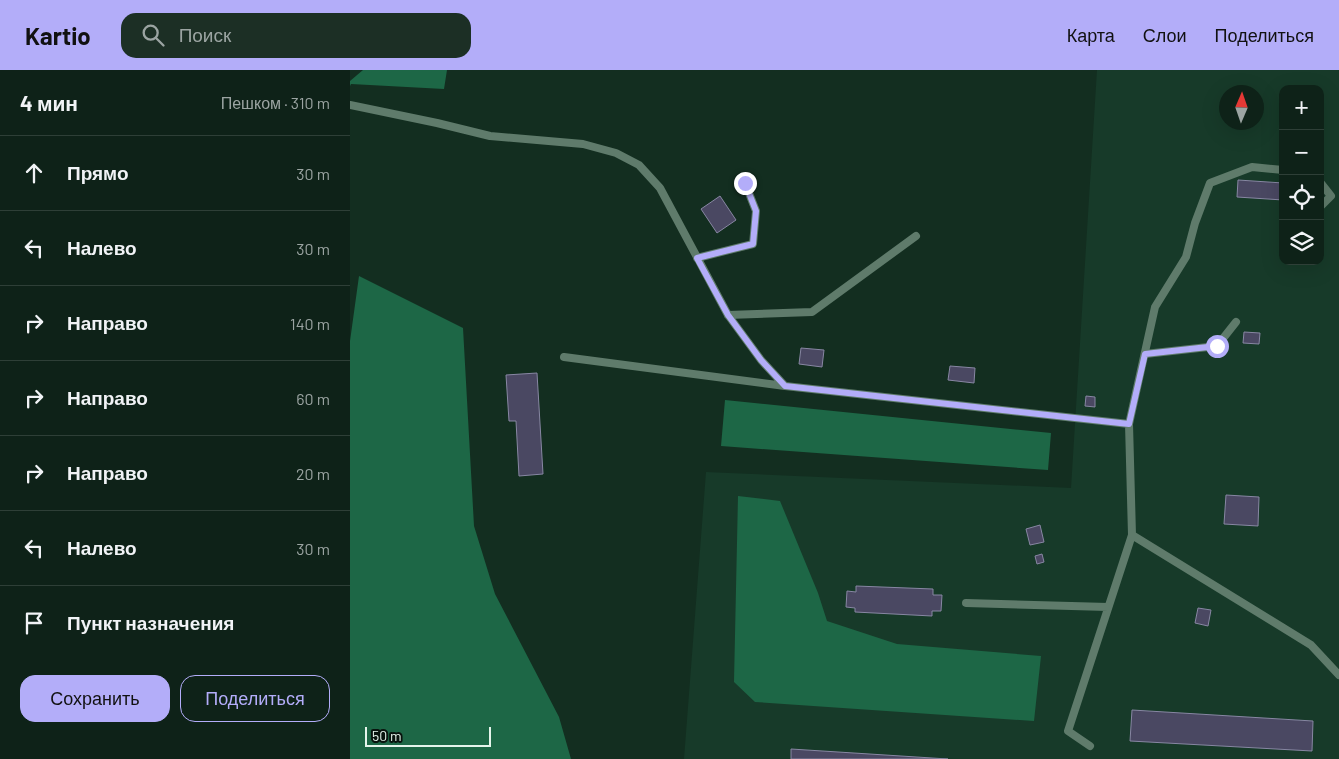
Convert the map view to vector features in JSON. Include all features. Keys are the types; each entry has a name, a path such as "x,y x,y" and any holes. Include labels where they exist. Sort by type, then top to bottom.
{"lane":[{"path":"350,105 490,136 583,144 616,153 639,165 660,188 728,315 761,360 785,386"},
{"path":"1090,746 1068,731 1132,535 1129,424 1155,307 1186,257 1195,223 1210,184 1252,168 1279,170"},
{"path":"697,258 753,244 756,211 745,183"},
{"path":"1324,187 1331,196 1324,203"},
{"path":"728,315 812,312 916,236"},
{"path":"1145,354 1217,346 1236,322"},
{"path":"564,357 785,386 1129,424"},
{"path":"1132,535 1311,645 1339,676"},
{"path":"966,603 1108,606"}],"shaded area":[{"path":"1097,70 1339,70 1339,759 684,759 706,472 1071,488"}],"green space":[{"path":"363,70 447,70 444,89 351,84 350,86 350,81"},
{"path":"359,276 463,328 474,526 495,594 559,717 571,759 350,759 350,341"},
{"path":"725,400 1051,433 1048,470 721,446"},
{"path":"738,496 780,501 818,593 827,621 897,644 1041,656 1034,721 755,702 734,682"}],"building":[{"path":"1238,180 1279,183 1279,200 1237,197"},
{"path":"720,196 736,220 717,233 701,209"},
{"path":"1244,332 1260,333 1259,344 1243,343"},
{"path":"801,348 824,350 822,367 799,364"},
{"path":"950,366 975,368 974,383 948,380"},
{"path":"537,373 543,474 519,476 516,421 509,421 506,375"},
{"path":"1086,396 1095,397 1095,407 1085,406"},
{"path":"1226,495 1259,497 1258,526 1224,524"},
{"path":"1040,525 1044,542 1030,545 1026,529"},
{"path":"1042,554 1044,562 1037,564 1035,556"},
{"path":"856,586 933,589 933,595 942,595 941,611 932,611 932,616 855,612 855,608 846,607 847,591 856,592"},
{"path":"1198,608 1211,610 1208,626 1195,623"},
{"path":"1132,710 1313,721 1312,751 1130,741"},
{"path":"791,749 948,759 791,759"}],"route":[{"path":"745,183 756,211 753,244 697,258 728,315 761,360 785,386 1129,424 1145,354 1217,346"}]}
